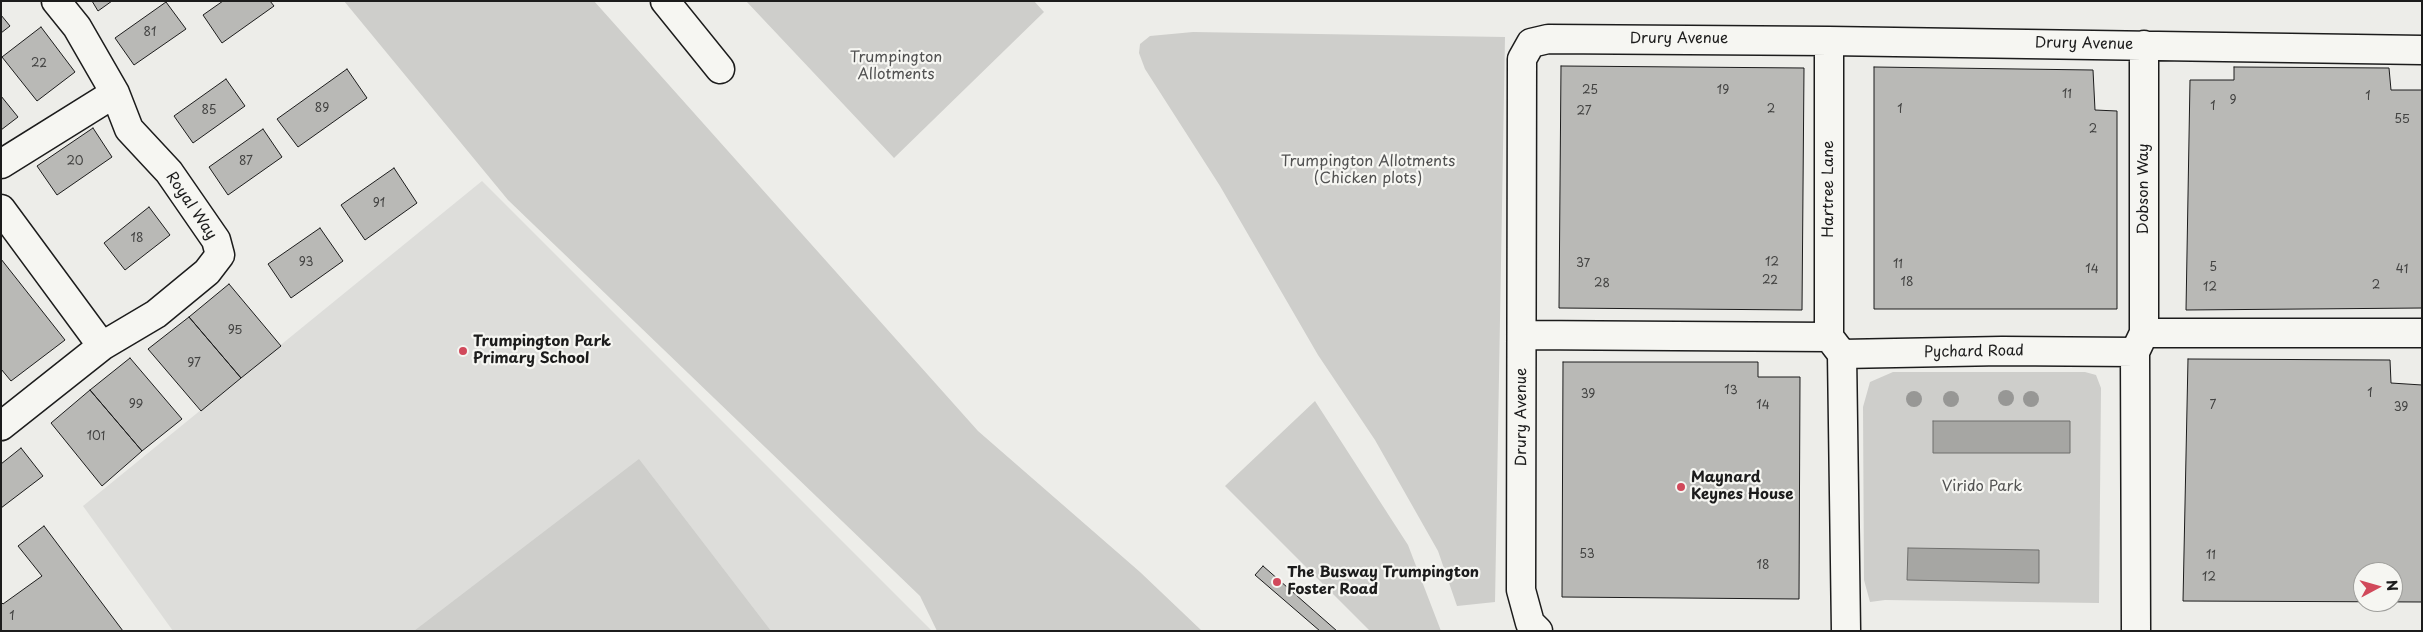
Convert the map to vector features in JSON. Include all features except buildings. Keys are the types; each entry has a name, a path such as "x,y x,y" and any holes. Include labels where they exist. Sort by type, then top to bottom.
{"street":[{"name":"Royal Way","path":"1,426 102,346 156,314 207,272 220,255 216,240 169,172 129,129 115,93 77,27 56,1"},
{"path":"665,1 720,69"},
{"name":"Drury Avenue","path":"1538,631 1530,623 1521,590 1522,58 1531,43 1548,38 2422,50"},
{"name":"Hartree Lane","path":"1829,41 1836,346 1846,631"},
{"name":"Dobson Way","path":"2136,631 2144,45"},
{"path":"1,164 115,93"},
{"path":"1,209 102,346"},
{"name":"Pychard Road","path":"1522,335 2002,351 2140,342 2422,333"}],"shaded area":[{"name":"Trumpington Park Primary School","path":"482,181 932,631 173,631 83,506"},
{"path":"1933,421 2070,421 2070,453 1933,453"},
{"path":"1908,548 2039,550 2039,583 1907,580"}],"green space":[{"path":"344,1 594,1 978,431 1140,572 1202,631 937,631 920,596 508,200"},
{"name":"Trumpington Allotments","path":"746,1 1034,1 1044,12 894,158"},
{"name":"Trumpington Allotments (Chicken plots)","path":"1193,32 1505,37 1495,602 1457,606 1438,551 1375,440 1318,355 1220,186 1145,69 1139,53 1140,44 1150,36"},
{"name":"Virido Park","path":"1893,372 2085,372 2096,375 2101,388 2099,603 1885,600 1870,602 1864,580 1863,407 1870,382"},
{"path":"1315,401 1408,545 1441,631 1370,631 1225,486"},
{"path":"639,459 771,631 414,631"}],"place":[{"name":"Trumpington Park Primary School","path":"463,351"},
{"name":"Maynard Keynes House","path":"1681,487"},
{"name":"The Busway Trumpington Foster Road","path":"1277,582"}]}
